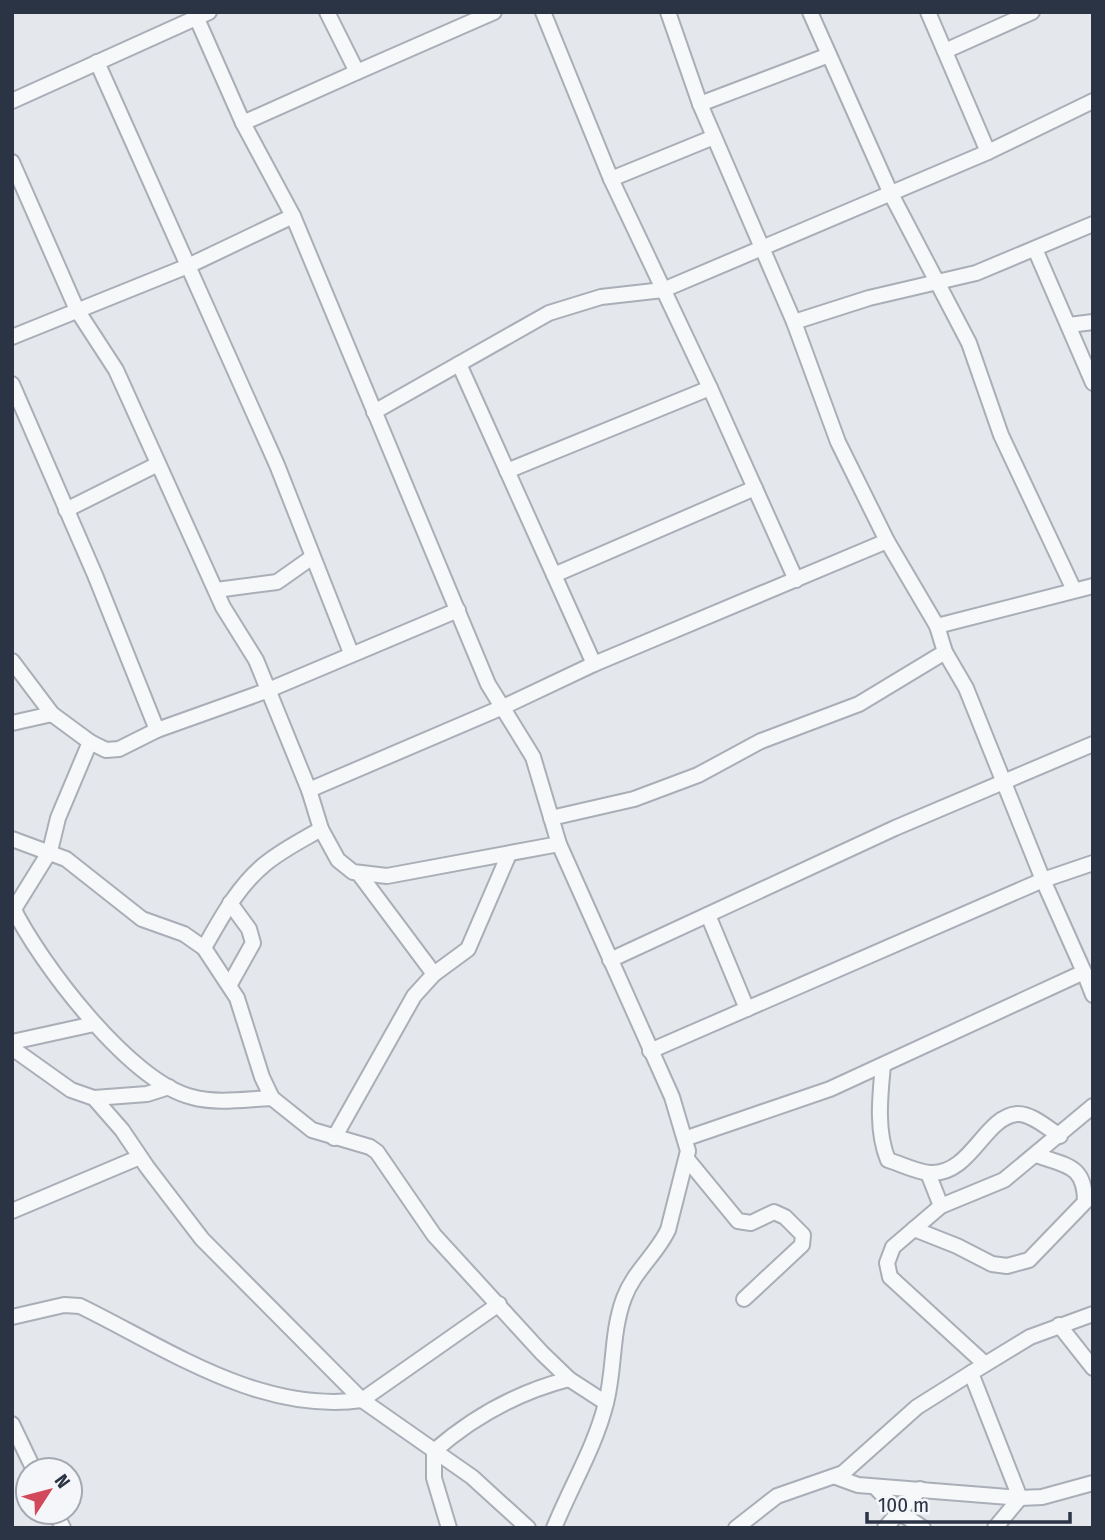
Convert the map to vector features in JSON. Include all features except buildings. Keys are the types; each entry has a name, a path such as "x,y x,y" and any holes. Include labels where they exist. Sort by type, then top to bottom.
{"street":[{"path":"327,12 357,72"},
{"path":"243,123 494,12"},
{"path":"543,12 611,179 710,388 796,580"},
{"path":"668,12 700,104 794,322 838,442 887,541 937,626 945,652 966,688 1043,880 1093,995"},
{"path":"810,12 891,194 969,343 1001,435 1074,590"},
{"path":"928,12 988,152"},
{"path":"944,51 1032,12"},
{"path":"12,101 199,14 243,123 292,216 488,684 533,757 559,844 672,1097 687,1138 687,1159 668,1230 633,1278 618,1315 612,1341 611,1379 606,1403 587,1456 554,1528"},
{"path":"700,104 829,55"},
{"path":"97,62 277,465 351,653"},
{"path":"374,412 567,305 601,297 663,290 988,152 1093,100"},
{"path":"611,179 714,136"},
{"path":"12,162 77,310 116,370 230,622 256,660 266,691 309,790 321,829 338,860 360,875 434,974"},
{"path":"12,337 188,266 292,216"},
{"path":"794,322 935,280 976,273 1093,224"},
{"path":"1035,249 1093,383"},
{"path":"1069,325 1093,322"},
{"path":"459,364 594,664"},
{"path":"12,384 157,730"},
{"path":"507,471 710,388"},
{"path":"66,510 158,464"},
{"path":"554,575 755,488"},
{"path":"309,790 503,707 594,664 887,541"},
{"path":"216,590 277,582 312,558"},
{"path":"937,626 1093,586"},
{"path":"12,661 52,714 90,742 111,750 157,730 266,691 458,610"},
{"path":"551,818 634,800 698,775 761,741 859,704 945,652"},
{"path":"12,723 52,714"},
{"path":"90,742 58,818 50,851 13,908 26,935 94,1024 143,1069 169,1087 202,1099 272,1098"},
{"path":"610,960 895,828 1004,785 1093,744"},
{"path":"204,948 230,903 265,864 321,829"},
{"path":"12,839 50,851 79,867 110,897 142,919 184,934 204,948 230,984 245,1016 262,1077 272,1098 299,1122 334,1138 370,1147 377,1152 434,1235 569,1379 606,1403"},
{"path":"360,875 387,876 559,844"},
{"path":"334,1138 414,996 434,974 468,949 509,854"},
{"path":"650,1051 1043,880 1093,863"},
{"path":"230,903 249,929 253,943 230,984"},
{"path":"708,915 747,1009"},
{"path":"687,1138 830,1089 1065,984 1084,972"},
{"path":"12,1042 94,1024"},
{"path":"12,1048 61,1084 94,1098 122,1130 202,1239 362,1400 471,1477 528,1528"},
{"path":"883,1065 879,1101 882,1145 888,1160 928,1173 944,1171 965,1158 996,1124 1017,1114 1029,1117 1060,1136"},
{"path":"94,1098 147,1094 169,1087"},
{"path":"985,1364 890,1277 887,1263 892,1247 941,1206 1004,1180 1093,1106"},
{"path":"914,1229 992,1264 1007,1266 1029,1260 1085,1202 1085,1181 1076,1170 1036,1155"},
{"path":"12,1211 140,1157"},
{"path":"687,1159 738,1221 751,1223 774,1212 785,1217 803,1235 802,1245 744,1298"},
{"path":"928,1173 941,1206"},
{"path":"12,1317 73,1304 242,1385 320,1403 362,1400 499,1304"},
{"path":"736,1528 777,1496 836,1477 868,1453 916,1407 1030,1337 1093,1314"},
{"path":"1059,1325 1093,1368"},
{"path":"971,1373 1020,1498"},
{"path":"434,1451 482,1415 530,1392 569,1379"},
{"path":"12,1424 27,1456"},
{"path":"434,1451 434,1478 449,1528"},
{"path":"836,1477 875,1487 1020,1498 1042,1497 1093,1483"},
{"path":"875,1487 899,1512 923,1528"},
{"path":"885,1528 920,1489"},
{"path":"995,1528 1020,1498"}]}
